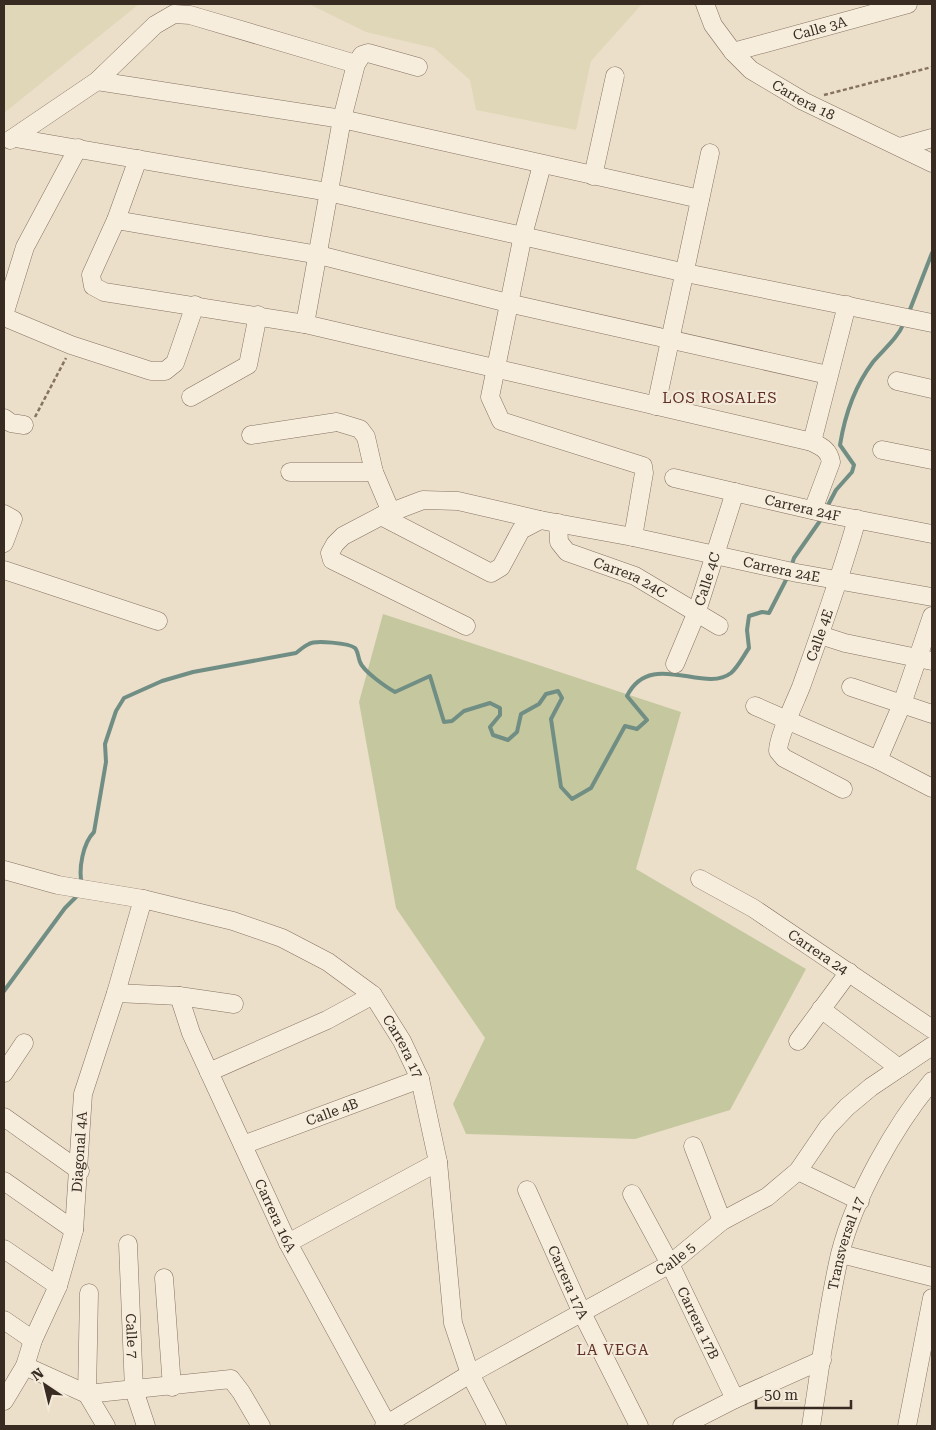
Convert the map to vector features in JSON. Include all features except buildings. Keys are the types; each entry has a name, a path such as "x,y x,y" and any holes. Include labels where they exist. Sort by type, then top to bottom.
{"street":[{"name":"Carrera 18","path":"705,4 713,25 733,52 750,70 803,101 932,163"},
{"name":"Calle 3A","path":"733,52 908,4"},
{"path":"9,140 97,81 155,25 174,14 190,15 356,64"},
{"path":"305,324 319,255 328,192 342,119 356,64 362,55 368,53 418,67"},
{"path":"593,176 615,76"},
{"path":"97,81 342,119 700,199"},
{"path":"900,147 932,138"},
{"path":"9,140 78,148 328,192 686,272 924,322"},
{"path":"78,148 24,247 4,316 71,345 151,371 165,372 175,363 195,305"},
{"path":"656,406 710,153"},
{"path":"138,159 116,220 91,275 92,286 104,292 305,324 812,442 824,448 830,454 831,462 820,511"},
{"path":"466,626 332,560 330,554 335,544 343,536 386,514 423,500 458,501 540,520 633,537 644,473 643,466 501,421 490,397 494,368 523,235 542,165"},
{"path":"116,220 319,255 508,303 828,376"},
{"path":"812,442 847,305"},
{"path":"191,398 248,365 258,315"},
{"path":"897,381 932,390"},
{"path":"4,418 11,423 24,425"},
{"path":"251,435 337,422 360,429 366,437 386,514 491,572 501,567 521,530 540,520"},
{"path":"882,450 932,460"},
{"path":"290,472 374,472"},
{"name":"Carrera 24F","path":"674,478 932,534"},
{"name":"Calle 4C","path":"675,664 696,614 735,492"},
{"path":"4,514 13,519 4,543"},
{"name":"Calle 4E","path":"842,788 784,758 778,751 778,742 788,721 840,579 857,519"},
{"name":"Carrera 24C","path":"558,523 558,542 566,552 635,576 719,626"},
{"name":"Carrera 24E","path":"633,537 776,566 797,573 840,579 932,597"},
{"path":"4,570 158,621"},
{"path":"878,760 902,704 925,659 932,616"},
{"path":"820,635 845,643 925,659"},
{"path":"851,687 932,714"},
{"path":"755,706 878,760 932,788"},
{"name":"Carrera 17","path":"4,870 58,884 143,899 233,921 282,938 328,962 373,995 402,1041 420,1079 438,1162 452,1323 470,1374 497,1426"},
{"name":"Carrera 24","path":"700,879 753,908 932,1029"},
{"name":"Diagonal 4A","path":"5,1397 25,1366 33,1340 58,1286 74,1230 80,1171 83,1094 116,993 143,899"},
{"path":"798,1041 849,972"},
{"path":"116,993 179,996 234,1004"},
{"path":"209,1072 327,1020 373,995"},
{"name":"Carrera 16A","path":"179,996 191,1033 288,1243 386,1425"},
{"path":"821,1009 899,1068"},
{"path":"4,1073 24,1043"},
{"name":"Calle 5","path":"386,1425 470,1374 670,1264 722,1221 767,1196 798,1171 828,1127 847,1107 932,1046"},
{"name":"Calle 4B","path":"242,1145 420,1079"},
{"name":"Transversal 17","path":"811,1426 840,1254 860,1201 892,1139 932,1081"},
{"path":"4,1117 80,1171"},
{"path":"693,1146 722,1221"},
{"path":"288,1243 438,1162"},
{"path":"798,1171 860,1201"},
{"path":"4,1181 74,1230"},
{"name":"Carrera 17A","path":"527,1190 582,1314 639,1426"},
{"name":"Carrera 17B","path":"632,1194 670,1264 734,1399"},
{"name":"Calle 7","path":"128,1244 134,1390 146,1426"},
{"path":"4,1249 58,1286"},
{"path":"840,1254 932,1277"},
{"path":"164,1278 172,1387"},
{"path":"89,1293 86,1394 106,1426"},
{"path":"907,1426 932,1298"},
{"path":"4,1320 33,1340"},
{"path":"682,1426 734,1399 822,1360"},
{"path":"25,1366 86,1394 172,1387 231,1379 261,1426"}],"path":[{"path":"803,101 932,67"},
{"path":"24,425 37,415 62,368 71,345"}],"shaded area":[{"path":"4,4 139,4 4,113"},
{"path":"309,4 642,4 591,61 576,130 476,110 470,80 434,48 366,32"}],"green space":[{"path":"383,614 681,712 636,869 806,969 730,1110 635,1139 466,1134 453,1104 485,1038 396,908 359,702"}],"waterway":[{"path":"909,312 932,253"},
{"path":"827,507 836,490 852,472 854,465 840,445 851,401 866,371 894,339 904,323"},
{"path":"791,567 794,558 822,518"},
{"path":"82,885 82,857 84,849 94,832 106,762 105,744 116,711 124,698 162,681 193,672 296,653 312,643 339,643 355,648 365,670 395,692 430,676 444,722 452,721 464,711 490,703 500,708 500,715 490,727 493,735 508,740 517,732 521,714 539,704 546,694 558,691 562,698 551,719 561,787 572,799 591,788 625,726 637,729 647,720 627,696 637,682 649,676 663,674 707,679 720,678 731,673 749,648 747,630 749,616 762,612 769,613 788,576"},
{"path":"4,991 65,908 79,894"}],"district":[{"name":"LOS ROSALES","path":"720,398"},
{"name":"LA VEGA","path":"613,1350"}]}
